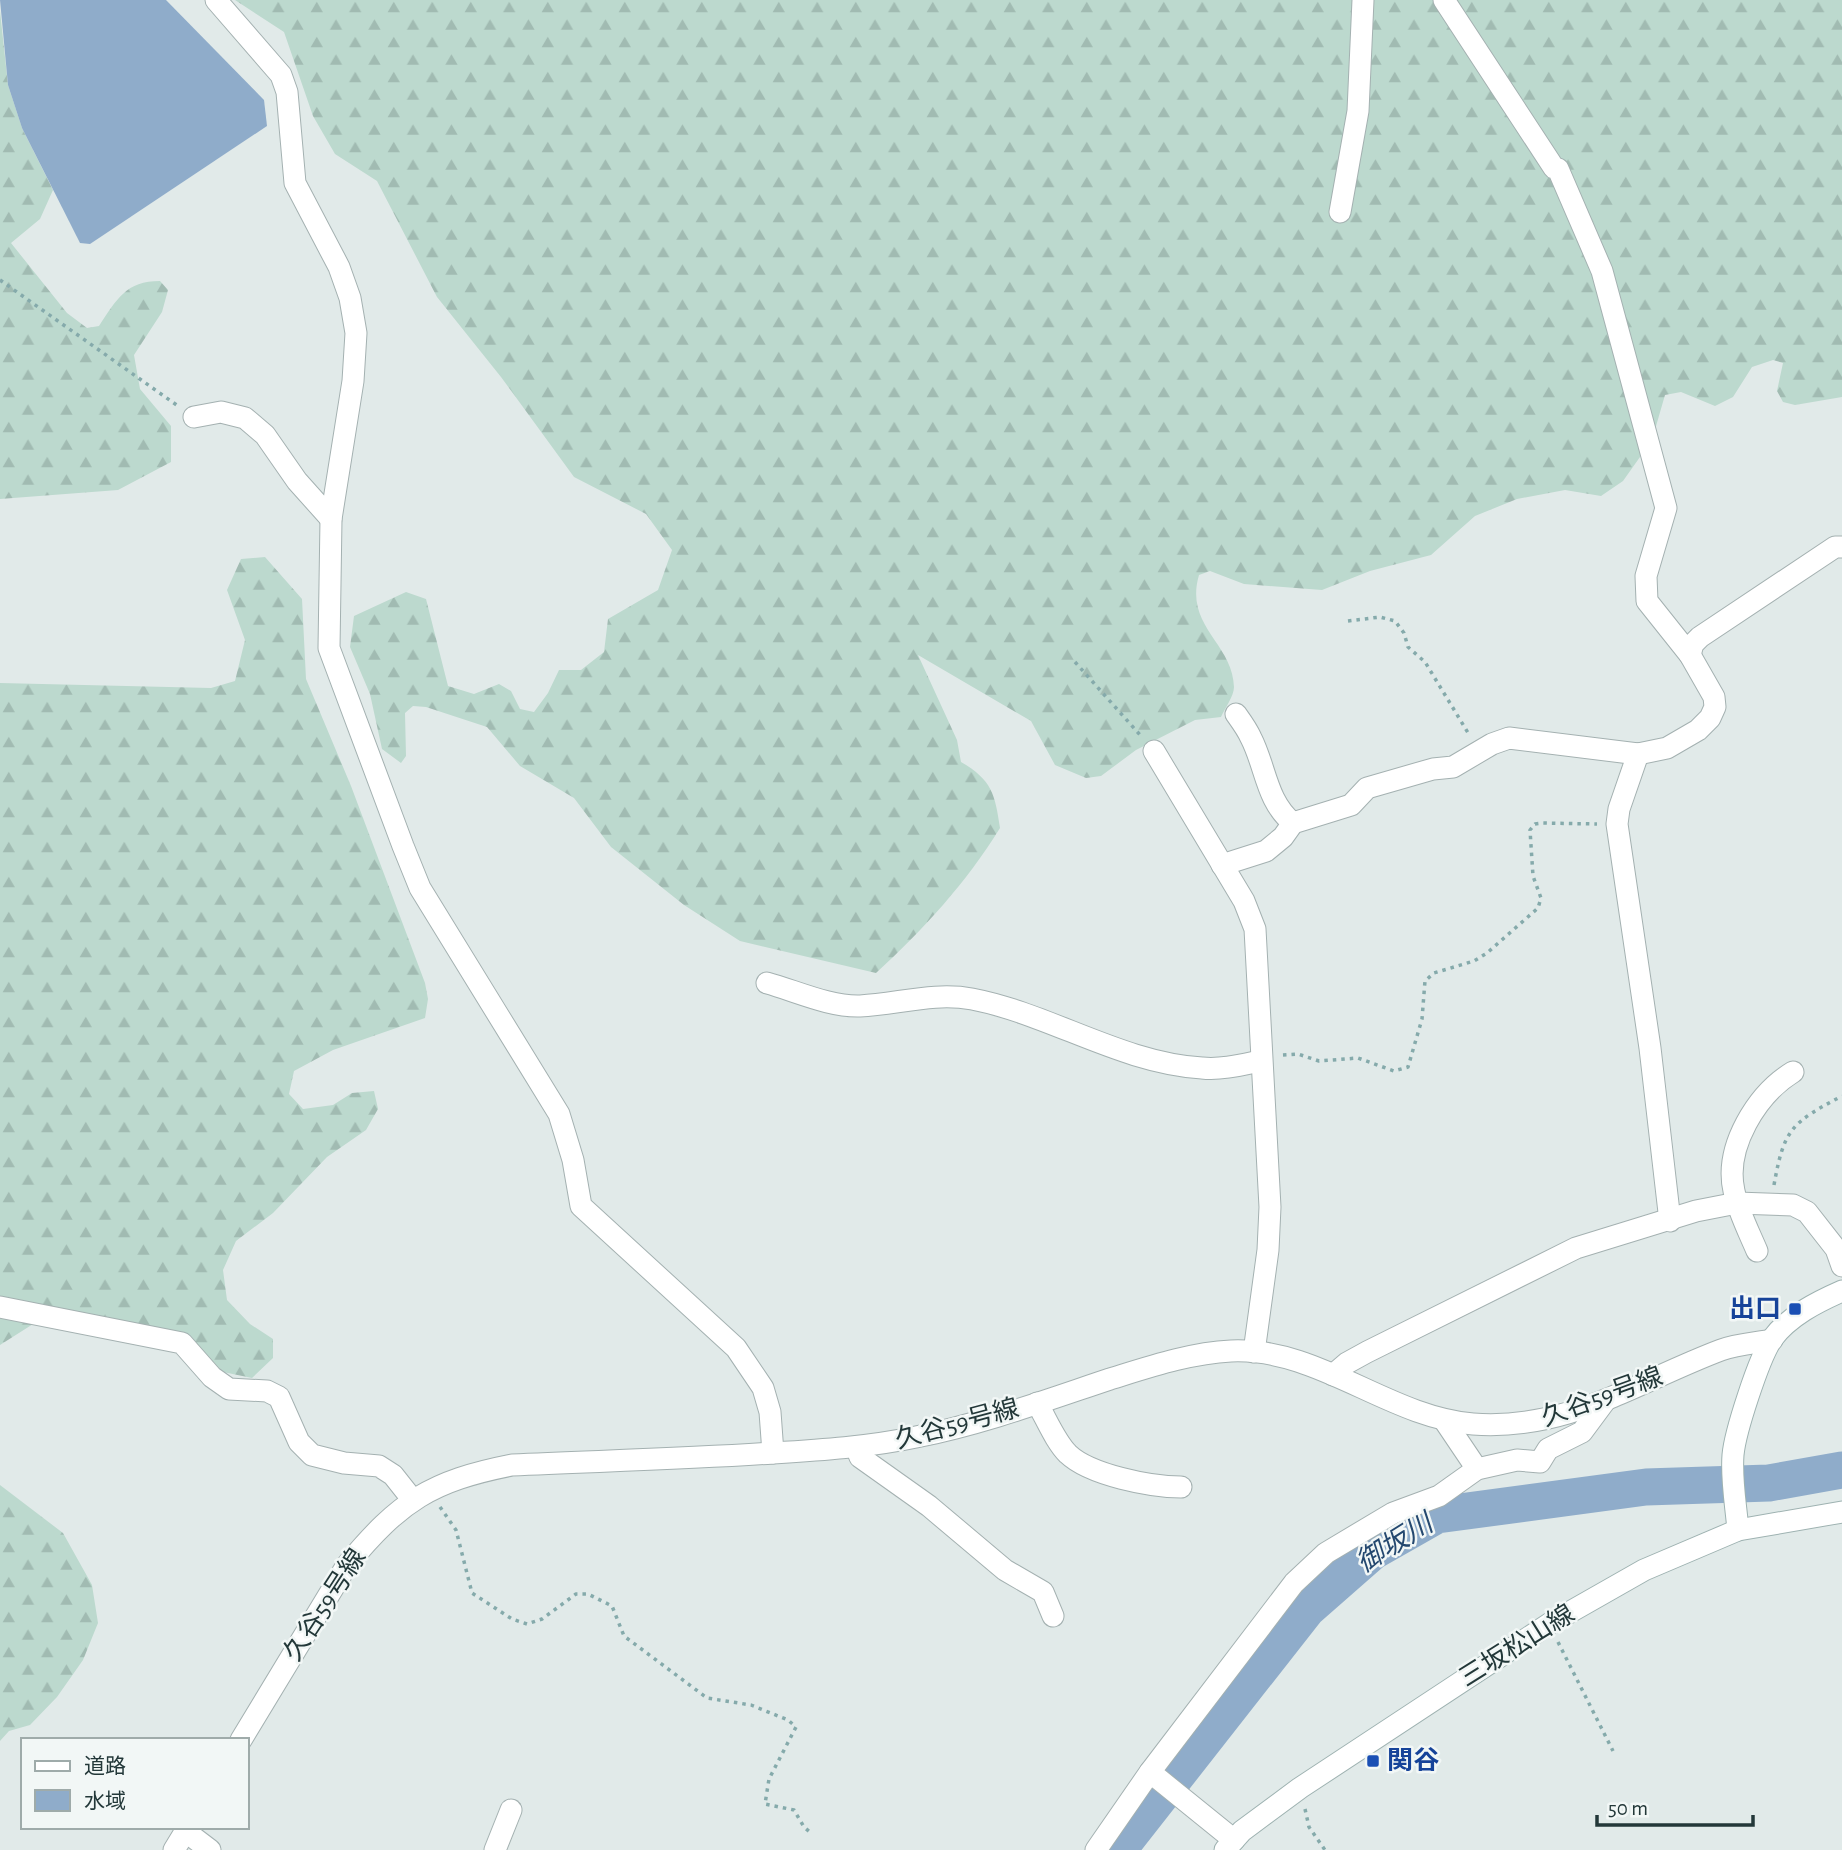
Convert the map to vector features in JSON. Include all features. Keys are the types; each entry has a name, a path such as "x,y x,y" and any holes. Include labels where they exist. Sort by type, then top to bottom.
{"street":[{"path":"216,0 281,75 287,92 295,183 340,267 350,298 356,333 353,381 331,519 329,648 420,888 559,1114 573,1160 581,1206 736,1348 764,1388 770,1412 773,1453"},
{"path":"1340,212 1358,111 1363,0"},
{"path":"1222,865 1266,851 1283,838 1293,823 1351,805 1367,788 1433,769 1453,767 1509,738 1639,754 1667,748 1698,730 1710,718 1715,707 1713,697 1690,654 1647,601 1646,576 1666,508 1602,271 1558,169 1554,168 1444,0"},
{"path":"194,417 221,412 245,418 265,435 297,481 331,519"},
{"path":"1690,654 1693,644 1700,637 1835,547 1842,547"},
{"path":"1236,713 1251,738 1274,799 1282,814 1293,823"},
{"path":"1154,751 1244,901 1255,929 1259,972 1260,1061 1270,1207 1268,1250 1254,1352"},
{"path":"1639,754 1619,809 1617,824 1650,1048 1670,1221"},
{"path":"767,983 858,1006 939,996 974,999 1009,1008 1076,1036 1167,1062 1202,1068 1260,1061"},
{"path":"1757,1251 1737,1203 1732,1177 1748,1120 1760,1098 1793,1072"},
{"path":"1333,1375 1367,1352 1576,1248 1696,1211 1737,1203 1793,1205 1807,1212 1836,1249 1842,1266"},
{"path":"1737,1524 1733,1454 1757,1370 1772,1340 1815,1303 1842,1291"},
{"path":"0,1307 182,1343 212,1377 229,1389 267,1391 279,1397 299,1442 312,1455 344,1463 379,1466 419,1495"},
{"name":"久谷59号線","path":"242,1738 347,1564 382,1525 419,1495 464,1476 512,1465 773,1453 856,1447 920,1437 1195,1356 1254,1352 1289,1359 1333,1375 1395,1404 1444,1420 1517,1425 1556,1418 1605,1401 1724,1348 1772,1340"},
{"path":"1096,1850 1294,1583 1326,1553 1393,1513 1438,1496 1477,1469 1517,1460 1540,1462 1548,1449 1582,1432 1605,1401"},
{"path":"1037,1403 1067,1453 1079,1461 1102,1471 1161,1487 1181,1487"},
{"path":"1444,1420 1477,1469"},
{"path":"856,1447 860,1457 929,1506 1005,1570 1043,1592 1053,1616"},
{"name":"三坂松山線","path":"1229,1845 1300,1788 1549,1624 1643,1570 1737,1524 1842,1512"},
{"path":"1152,1774 1193,1806 1229,1845"},
{"path":"495,1850 511,1810"},
{"path":"174,1850 186,1829 210,1850"}],"path":[{"path":"0,280 194,417"},
{"path":"1348,621 1380,617 1395,621 1404,633 1408,648 1425,662 1481,751"},
{"path":"1075,662 1154,751"},
{"path":"1260,1061 1284,1054 1319,1061 1358,1058 1394,1071 1408,1067 1422,1018 1425,981 1434,974 1474,961 1487,953 1538,908 1541,898 1533,876 1530,844 1530,830 1535,824 1617,824"},
{"path":"1771,1203 1787,1135 1796,1123 1842,1096"},
{"path":"419,1495 456,1530 469,1587 476,1597 512,1619 527,1624 542,1619 576,1594 588,1594 612,1606 624,1636 707,1698 751,1705 788,1720 796,1727 769,1779 765,1804 794,1810 804,1827 813,1834"},
{"path":"1549,1624 1613,1751"},
{"path":"1300,1788 1309,1827 1325,1850"}],"green space":[{"path":"235,0 1842,0 1842,397 1795,405 1783,402 1777,391 1783,363 1773,360 1752,367 1733,397 1715,406 1681,392 1665,395 1652,440 1623,481 1601,496 1565,490 1517,499 1475,516 1431,555 1370,571 1322,590 1244,584 1210,571 1199,575 1196,593 1198,608 1232,672 1234,691 1231,698 1221,717 1195,720 1136,750 1101,776 1086,778 1055,765 1031,721 918,655 957,740 961,762 986,782 994,797 1000,828 943,905 876,973 740,941 684,905 611,847 574,798 520,766 487,727 426,707 413,706 405,713 406,756 401,763 382,749 370,694 350,647 354,616 406,592 426,599 448,686 474,694 499,684 511,691 520,709 534,712 548,693 559,670 581,670 604,652 608,619 658,590 672,550 646,514 574,477 501,377 437,297 377,181 335,154 313,116 284,32"},
{"path":"0,11 8,85 22,128 53,190 40,219 11,243 67,313 87,328 99,326 117,300 139,284 160,281 168,290 162,312 134,355 140,389 171,426 171,462 118,490 0,499"},
{"path":"265,557 302,599 306,679 351,786 425,983 428,999 425,1018 333,1050 294,1071 289,1094 303,1109 333,1105 352,1093 374,1091 378,1109 366,1130 327,1157 273,1213 236,1241 223,1270 227,1300 250,1324 273,1339 273,1358 252,1378 223,1372 186,1340 41,1319 0,1345 0,683 211,688 235,681 245,640 227,590 241,559"},
{"path":"0,1485 63,1533 92,1585 98,1623 83,1660 57,1697 30,1725 9,1731 0,1741"}],"water":[{"path":"0,0 166,0 264,100 267,126 90,244 80,243 22,128 8,85"}],"waterway":[{"name":"御坂川","path":"1118,1850 1307,1609 1372,1552 1437,1515 1646,1487 1769,1483 1842,1470"}],"place":[{"name":"出口","path":"1795,1309"},
{"name":"関谷","path":"1373,1761"}]}
